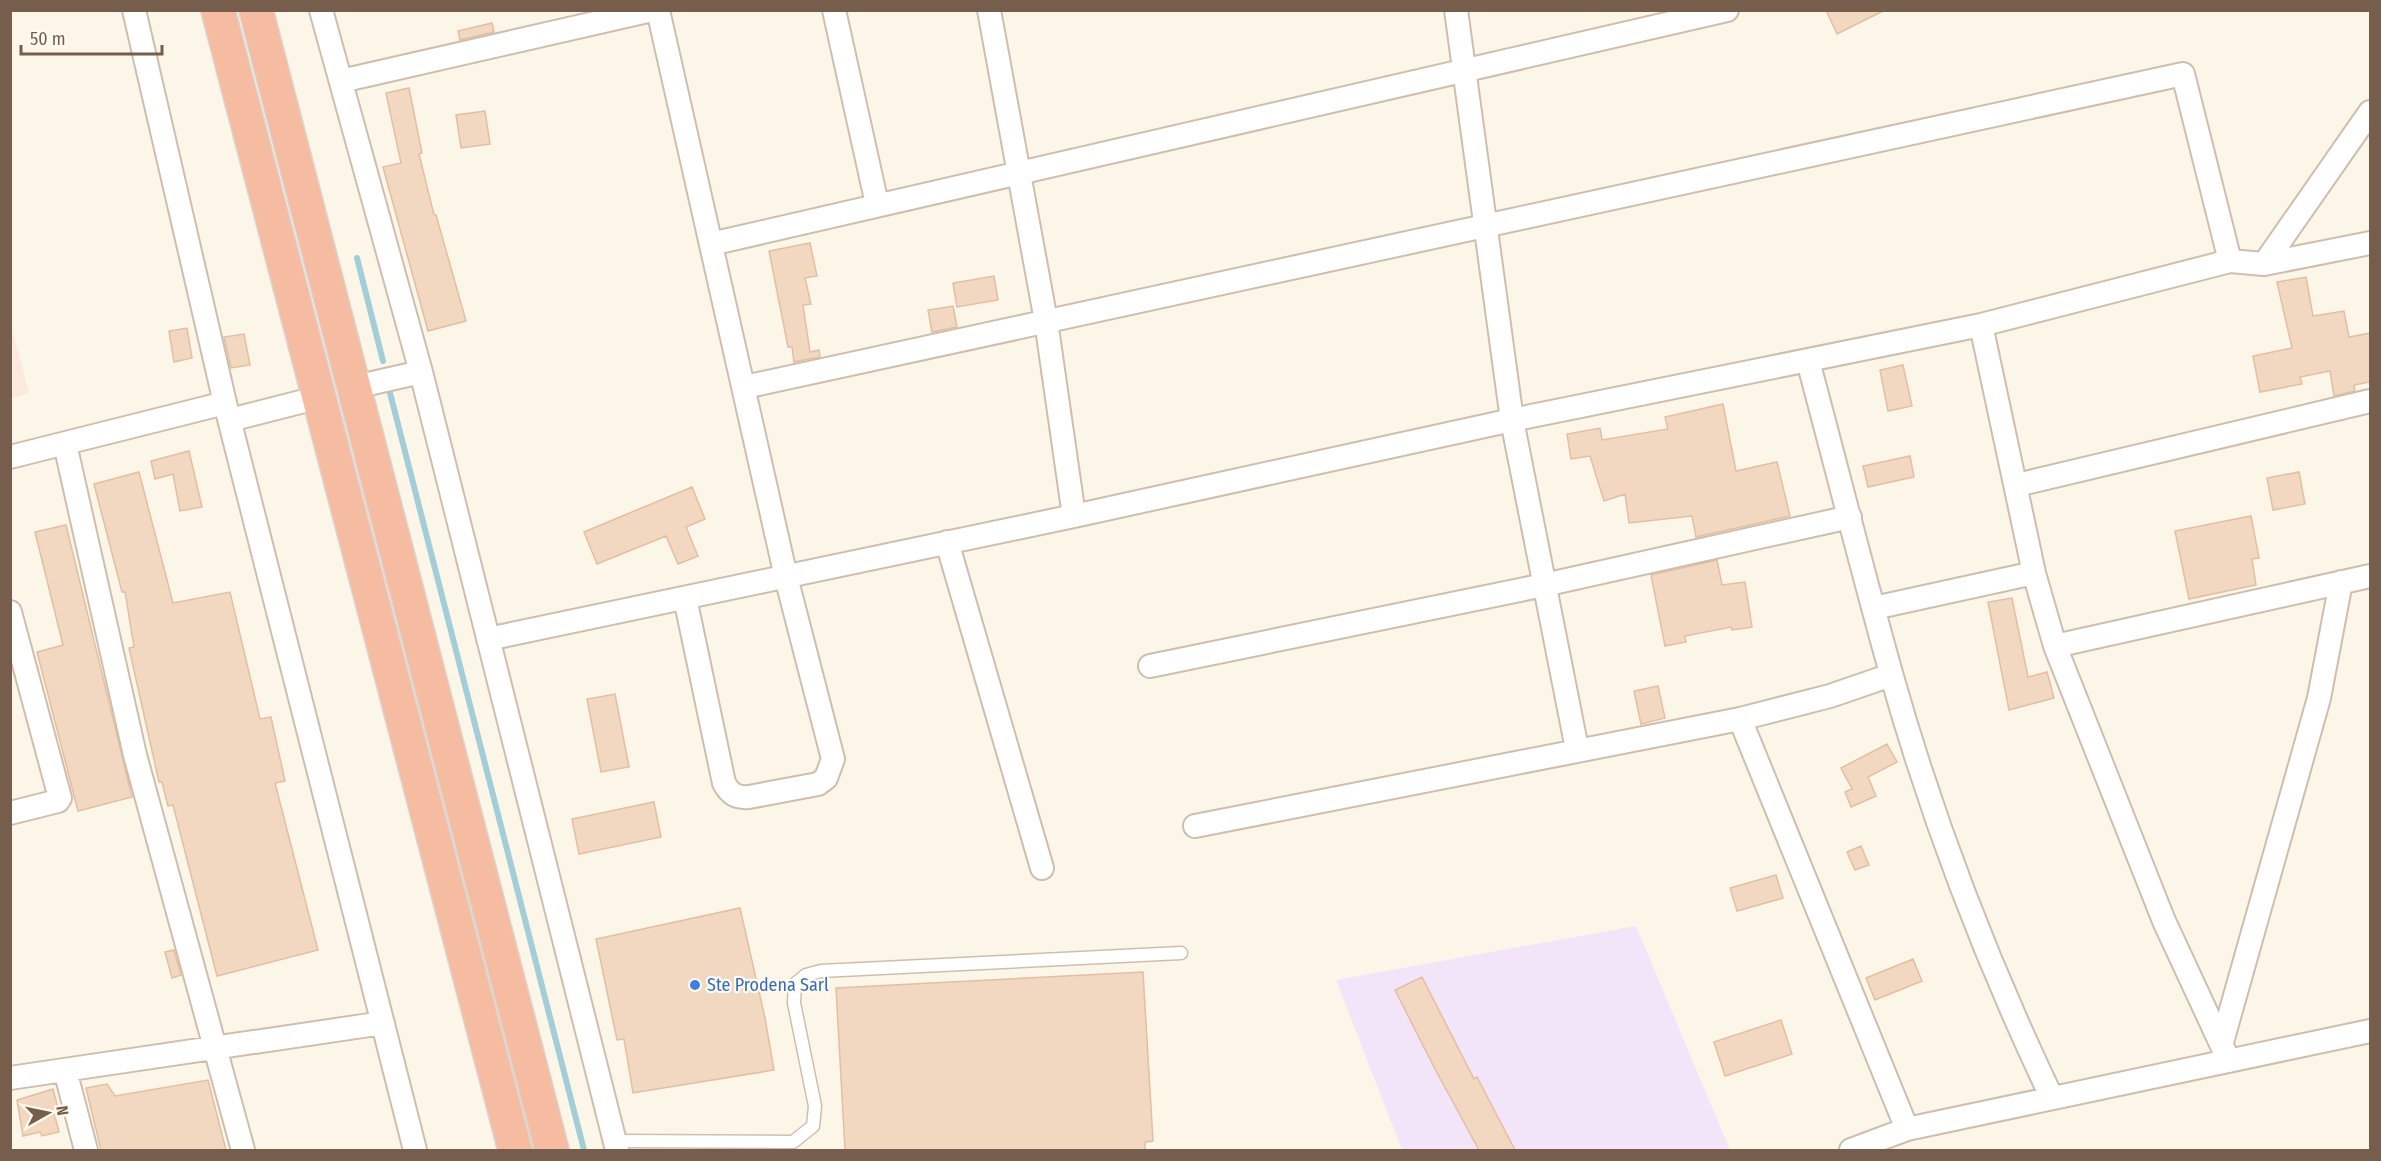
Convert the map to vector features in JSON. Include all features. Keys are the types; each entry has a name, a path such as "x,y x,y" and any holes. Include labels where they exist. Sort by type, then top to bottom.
{"highway":[{"path":"218,10 515,1150"},
{"path":"256,10 552,1150"}],"street":[{"path":"134,10 228,412 416,1150"},
{"path":"321,10 420,372 616,1146"},
{"path":"341,81 652,10"},
{"path":"658,10 745,387 786,577 832,759 826,778 818,784 749,797 730,794 724,783 685,598"},
{"path":"834,10 877,204"},
{"path":"989,10 1046,321 1074,516"},
{"path":"1456,10 1467,70 1485,226 1512,420 1577,749"},
{"path":"711,244 1727,10"},
{"path":"745,387 2183,74 2230,261"},
{"path":"2264,264 2370,112"},
{"path":"488,639 1074,516 1512,420 1981,325 2230,261 2264,264 2370,243"},
{"path":"1981,325 2034,573 2055,646 2164,921 2225,1052"},
{"path":"1808,361 1891,675 1945,841 2010,1009 2052,1098"},
{"path":"355,387 420,372"},
{"path":"10,457 228,412 320,397"},
{"path":"2017,485 2370,401"},
{"path":"65,444 135,755 217,1048 243,1150"},
{"path":"1150,666 1544,585 1850,517"},
{"path":"947,543 1042,868"},
{"path":"1874,608 2034,573"},
{"path":"2055,646 2370,576"},
{"path":"2225,1052 2319,698 2341,582"},
{"path":"10,612 14,642 60,798 58,801 10,813"},
{"path":"1194,826 1577,749 1740,719 1830,696 1891,675"},
{"path":"1740,719 1906,1129"},
{"path":"10,1078 383,1023"},
{"path":"1851,1150 1906,1129 2052,1098 2225,1052 2370,1031"},
{"path":"65,1070 86,1150"}],"lane":[{"path":"616,1146 793,1142 804,1136 813,1126 815,1106 794,1003 795,984 806,975 821,971 1181,953"}],"shaded area":[{"path":"10,322 29,393 11,398 10,398"},
{"path":"1636,926 1730,1150 1402,1150 1336,980"}],"building":[{"path":"1826,10 1885,10 1837,34"},
{"path":"492,23 494,32 460,40 458,31"},
{"path":"409,88 422,153 419,154 434,215 436,215 466,321 428,331 383,167 401,163 386,93"},
{"path":"485,111 490,144 461,148 456,115"},
{"path":"810,243 817,276 805,278 811,304 803,305 810,352 819,350 820,357 794,362 792,347 788,347 769,251"},
{"path":"994,276 998,300 957,307 953,283"},
{"path":"2306,277 2313,316 2344,311 2349,337 2370,333 2370,382 2354,385 2355,391 2334,396 2330,371 2300,377 2302,384 2260,392 2253,356 2292,348 2277,282"},
{"path":"953,306 957,327 932,332 928,310"},
{"path":"187,328 192,358 174,362 169,331"},
{"path":"244,334 250,365 231,368 224,337"},
{"path":"1903,365 1912,406 1888,411 1880,370"},
{"path":"1723,404 1736,471 1777,462 1790,516 1696,537 1692,516 1629,523 1625,494 1604,501 1590,456 1571,459 1567,434 1600,428 1602,440 1668,429 1665,417"},
{"path":"189,451 202,507 180,511 173,474 155,479 151,461"},
{"path":"1910,456 1914,477 1868,487 1863,466"},
{"path":"139,472 173,603 230,592 260,719 271,717 285,781 275,783 318,950 217,976 173,805 168,806 162,782 159,782 129,648 134,647 125,592 122,592 94,484"},
{"path":"2299,472 2305,504 2273,510 2267,478"},
{"path":"692,487 705,519 686,527 698,556 678,564 666,536 597,564 584,532"},
{"path":"2251,516 2259,558 2252,559 2256,585 2189,599 2175,531"},
{"path":"66,525 132,797 78,811 37,652 63,645 35,532"},
{"path":"1717,560 1722,585 1745,582 1752,627 1732,630 1731,627 1685,636 1686,642 1665,646 1651,575"},
{"path":"2012,598 2028,677 2047,672 2054,698 2009,710 1988,602"},
{"path":"1658,686 1665,718 1641,724 1634,691"},
{"path":"615,694 629,767 601,772 587,699"},
{"path":"1887,744 1897,762 1868,777 1876,796 1851,807 1845,792 1852,789 1841,768"},
{"path":"654,802 661,837 579,854 572,819"},
{"path":"1861,846 1869,865 1855,870 1847,852"},
{"path":"1776,875 1783,898 1737,911 1730,888"},
{"path":"740,908 765,1018 774,1070 633,1093 624,1039 617,1040 596,939"},
{"path":"174,950 181,975 172,978 165,952"},
{"path":"1913,959 1922,981 1875,1000 1866,978"},
{"path":"1143,972 1153,1141 1145,1142 1145,1150 845,1150 836,988"},
{"path":"1422,977 1474,1079 1477,1077 1515,1150 1479,1150 1436,1071 1395,990"},
{"path":"1781,1020 1792,1054 1725,1076 1714,1042"},
{"path":"208,1080 226,1150 101,1150 86,1088 107,1084 115,1096"},
{"path":"53,1089 59,1112 54,1113 59,1132 42,1136 40,1132 23,1136 17,1100"}],"waterway":[{"path":"357,258 383,361"},
{"path":"390,393 584,1150"}],"place":[{"name":"Ste Prodena Sarl","path":"695,985"}]}
